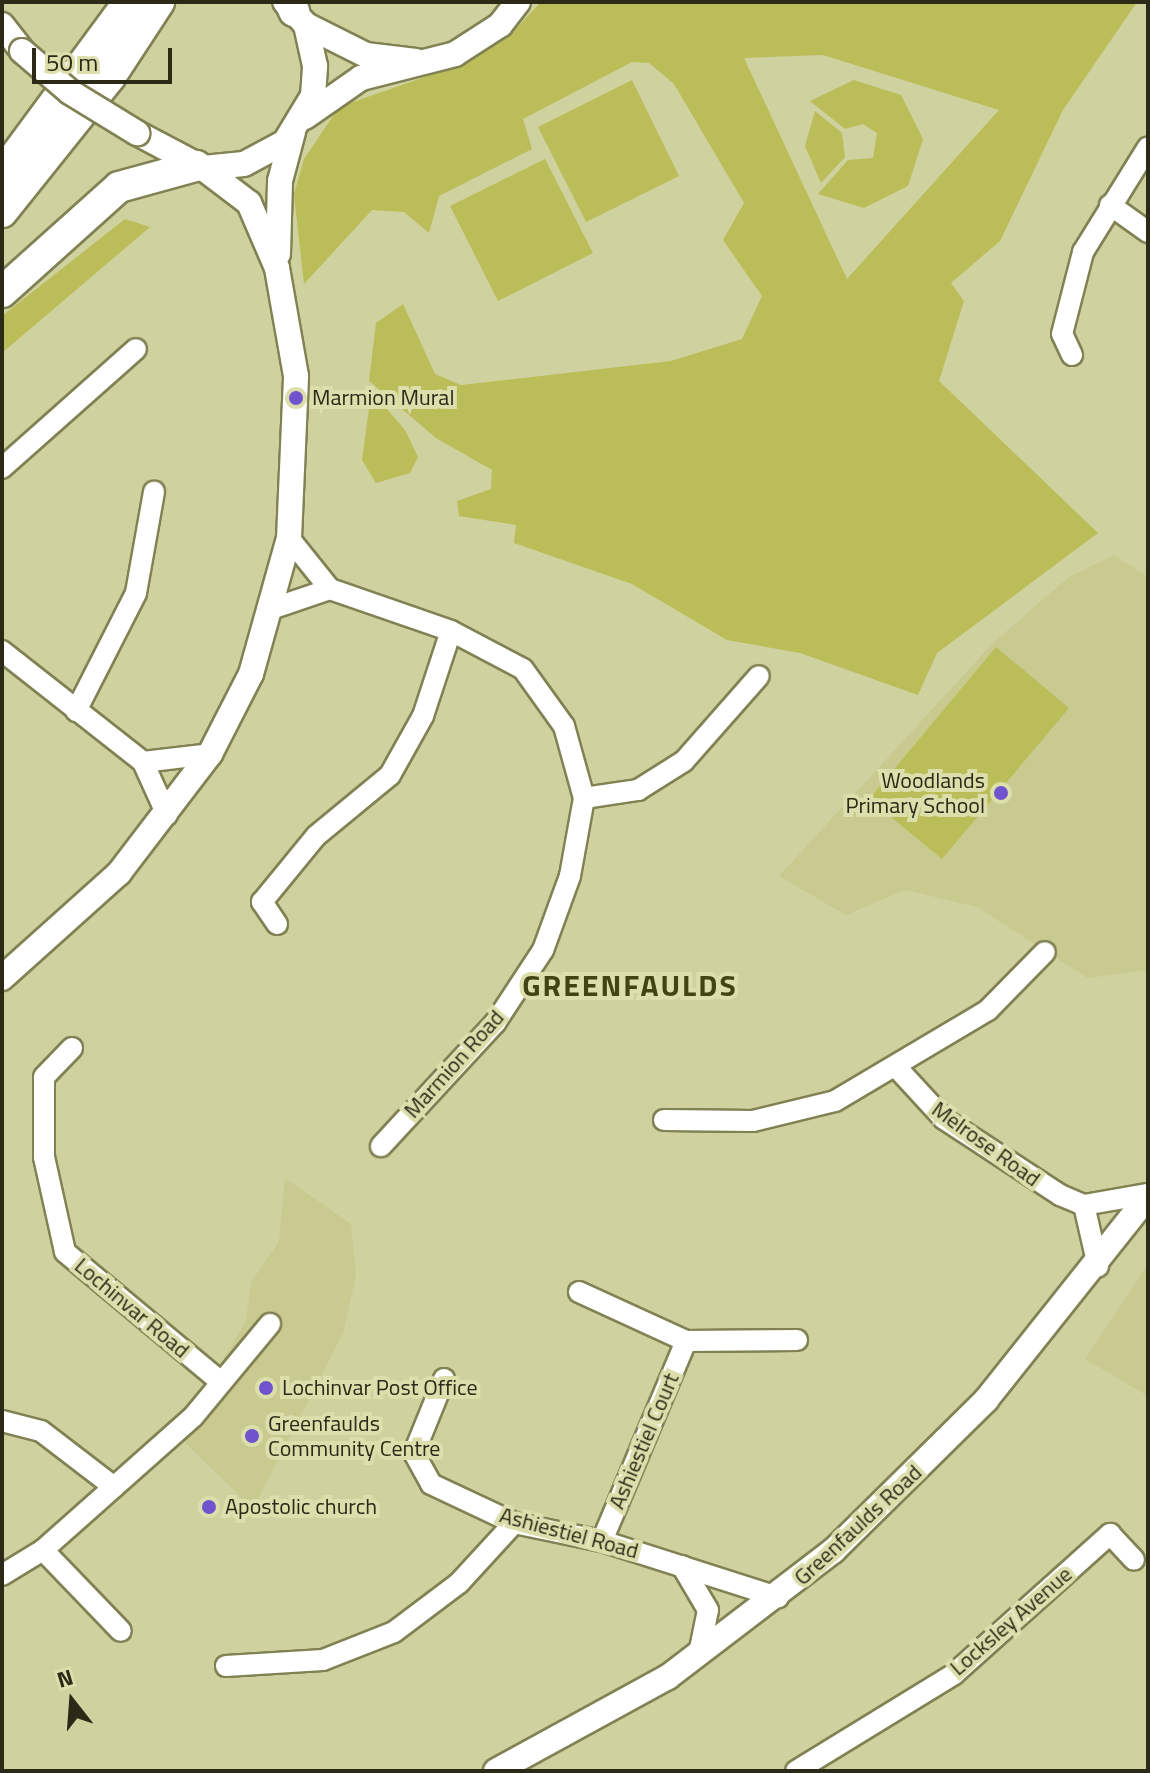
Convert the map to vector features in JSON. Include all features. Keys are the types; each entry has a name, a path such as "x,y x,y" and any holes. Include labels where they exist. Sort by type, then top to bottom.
{"main road":[{"path":"2,174 129,2"},
{"path":"2,212 110,77 159,2"},
{"path":"2,292 119,187 200,167"}],"street":[{"path":"200,167 266,155 298,125 361,78 429,63 500,25 518,2"},
{"path":"294,10 366,55 429,63"},
{"path":"2,978 119,873 167,815 210,754 251,674 271,609 289,538 297,425 296,376 277,268 280,181 315,66 294,10"},
{"path":"2,25 22,51 70,92 200,167 249,203 277,268"},
{"path":"1072,355 1062,334 1078,272 1110,205 1148,147"},
{"path":"1110,205 1148,232"},
{"path":"2,468 136,349"},
{"path":"76,711 136,593 154,492"},
{"path":"271,609 330,589 289,538"},
{"name":"Marmion Road","path":"330,589 451,631 523,669 564,726 584,798 570,876 543,950 495,1023 381,1146"},
{"path":"277,924 262,902 316,836 390,775 423,716 451,631"},
{"path":"2,651 143,762 167,815"},
{"path":"584,798 638,790 684,761 759,676"},
{"path":"143,762 210,754"},
{"path":"664,1120 795,1114 898,1069 988,1010 1045,952"},
{"name":"Lochinvar Road","path":"72,1048 44,1077 44,1157 65,1252 220,1381"},
{"name":"Melrose Road","path":"898,1069 944,1119 1084,1205"},
{"path":"1098,1266 1084,1205 1148,1195"},
{"name":"Greenfaulds Road","path":"496,1771 610,1713 778,1597 986,1400 1098,1266 1148,1195"},
{"path":"579,1292 686,1341 797,1340"},
{"path":"2,1575 43,1550 193,1417 270,1324"},
{"name":"Ashiestiel Court","path":"602,1541 686,1341"},
{"name":"Ashiestiel Road","path":"444,1379 414,1453 431,1484 514,1523 602,1541 778,1597"},
{"path":"2,1421 41,1431 114,1487"},
{"path":"226,1666 323,1660 394,1632 459,1583 514,1523"},
{"name":"Locksley Avenue","path":"796,1771 954,1674 1110,1534 1134,1560"},
{"path":"43,1550 121,1631"},
{"path":"682,1566 708,1610 699,1654"}],"shaded area":[{"path":"541,2 1137,2 1063,110 1000,241 951,283 964,301 939,381 1098,533 937,653 918,695 800,653 727,640 632,584 514,543 516,525 459,516 457,501 491,489 492,470 436,438 369,381 376,323 403,304 435,374 461,385 671,361 742,339 762,296 723,240 744,203 674,84 649,63 632,62 523,119 532,149 439,196 429,233 404,212 372,210 304,284 294,194 304,159 339,107 459,65 507,38","holes":["823,55 999,110 847,279 744,58"]},
{"path":"632,80 679,176 586,222 538,127"},
{"path":"854,80 901,95 923,139 908,186 864,208 818,194 848,160 873,158 877,133 863,124 845,129 810,101"},
{"path":"815,111 842,133 845,157 821,183 805,146"},
{"path":"545,159 593,253 498,301 450,206"},
{"path":"125,219 150,227 2,353 2,316"},
{"path":"370,401 382,403 405,430 418,457 410,473 376,483 362,460"},
{"name":"Woodlands Primary School","path":"1114,555 1148,577 1148,970 1088,978 977,907 905,890 846,915 779,876 994,642 1069,577"},
{"path":"996,647 1069,708 942,859 869,799"},
{"path":"285,1178 351,1224 356,1275 343,1333 253,1509 178,1436 246,1321 251,1282 279,1242"},
{"path":"1148,1264 1148,1396 1085,1359"}],"place":[{"name":"Marmion Mural","path":"296,398"},
{"name":"Woodlands Primary School","path":"1001,793"},
{"name":"Lochinvar Post Office","path":"266,1388"},
{"name":"Greenfaulds Community Centre","path":"252,1436"},
{"name":"Apostolic church","path":"209,1507"}],"district":[{"name":"GREENFAULDS","path":"630,985"}]}
